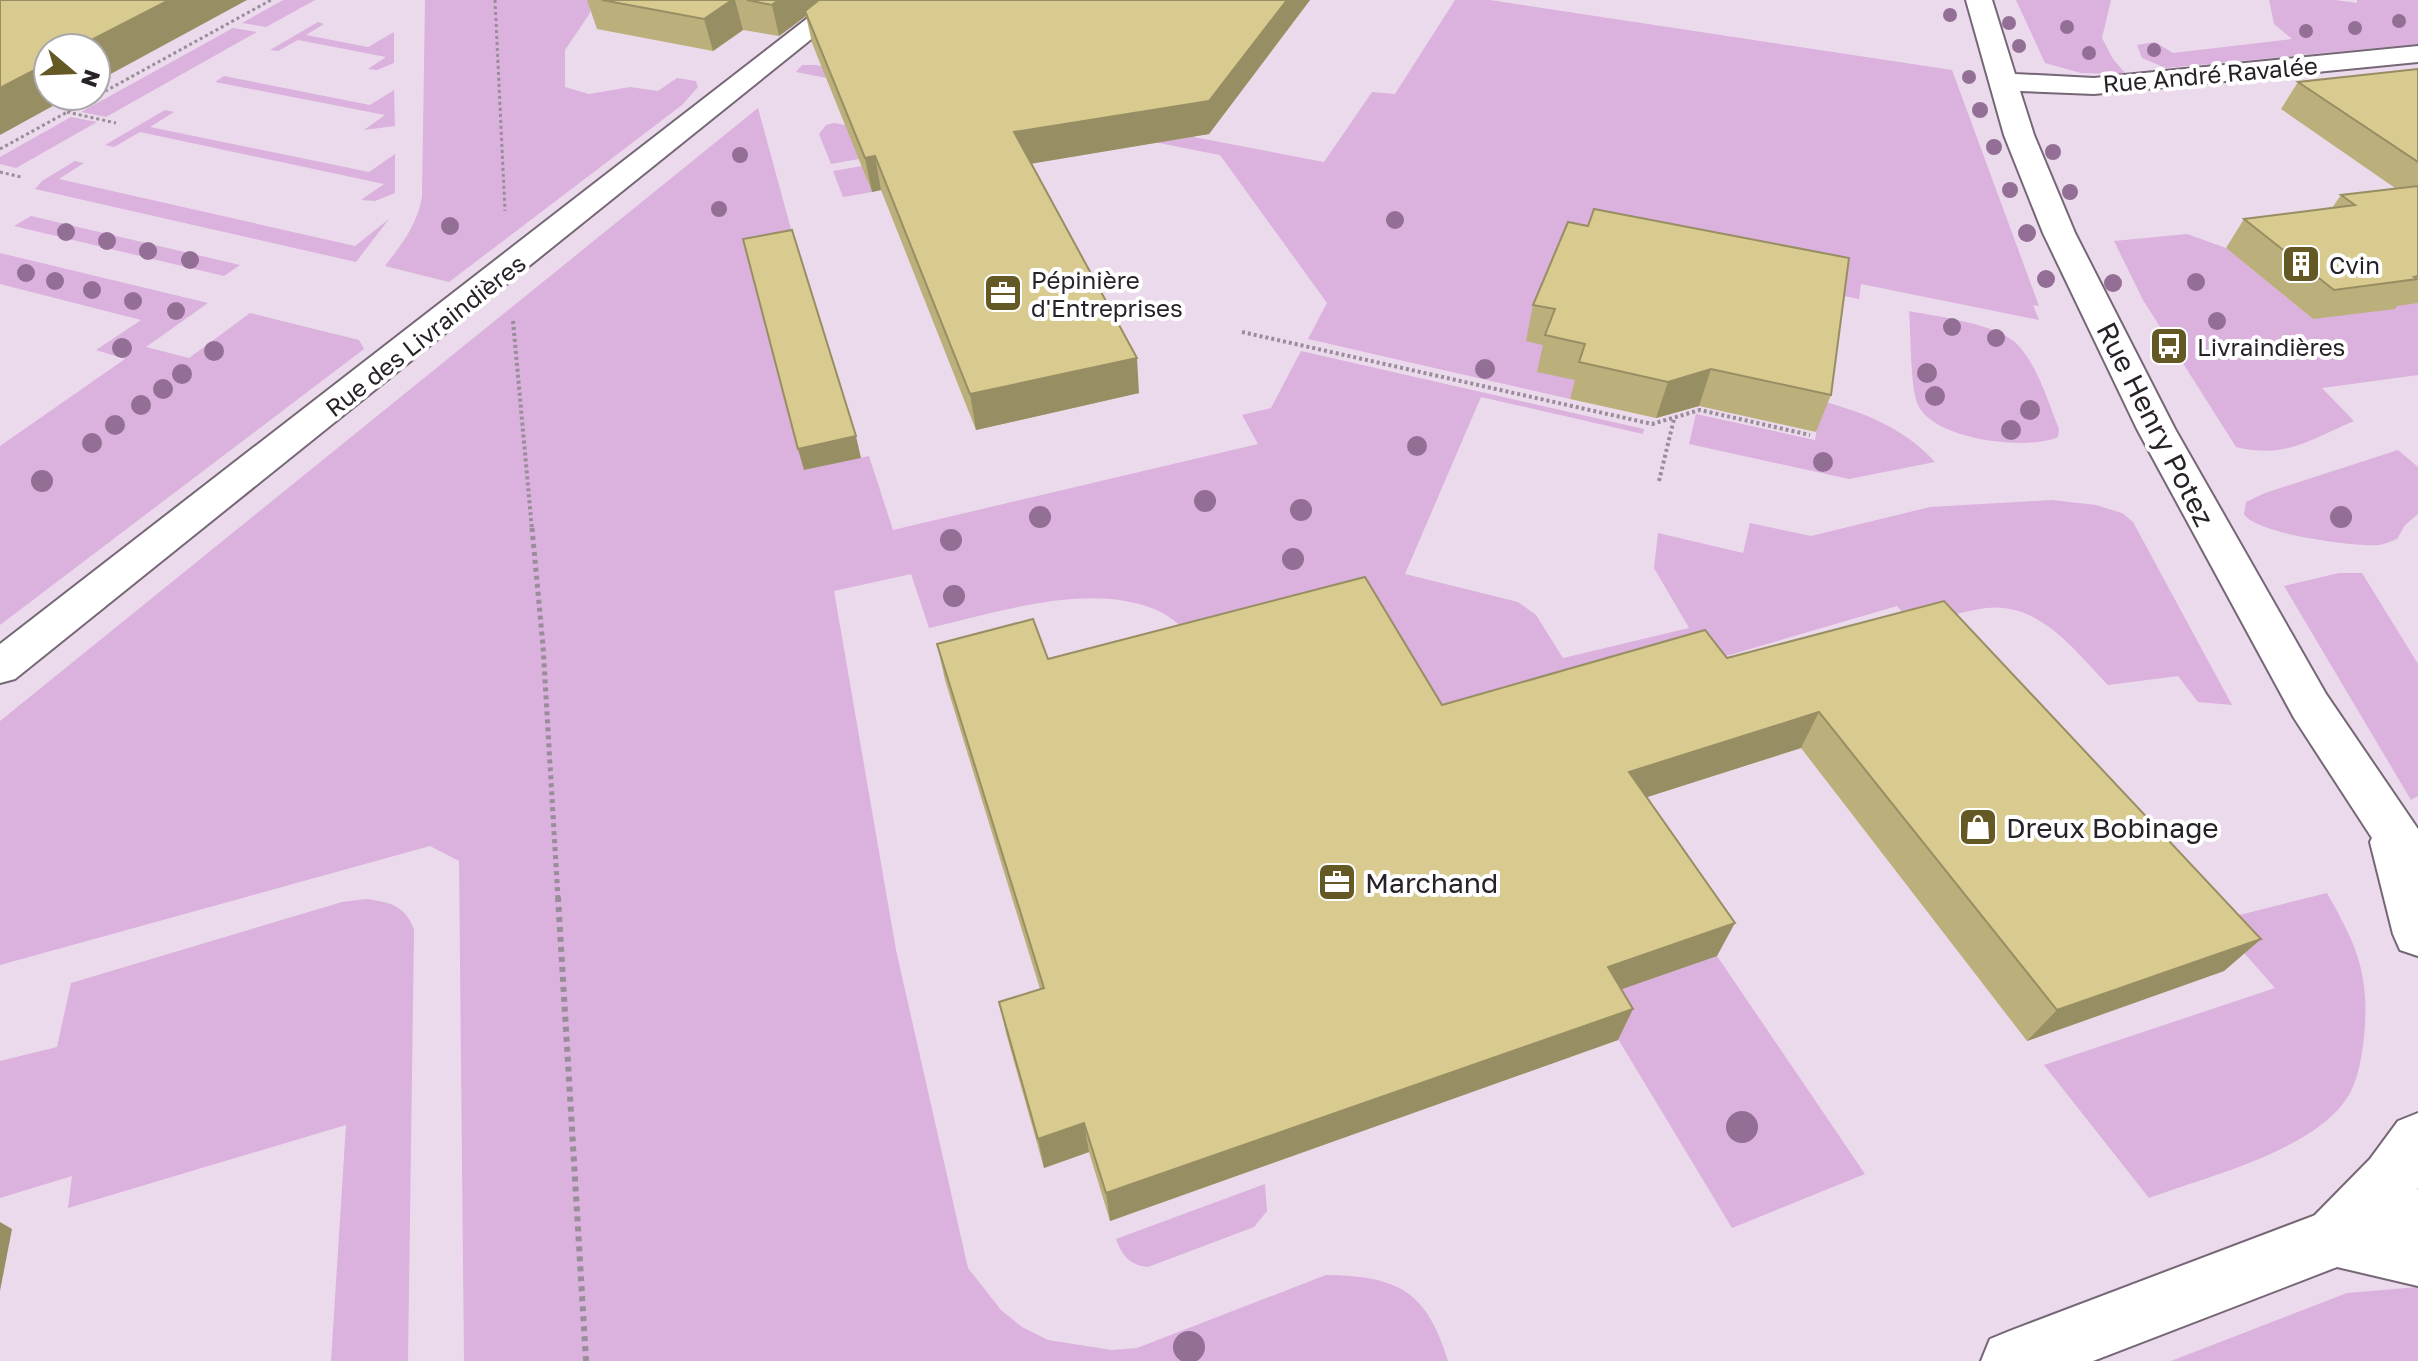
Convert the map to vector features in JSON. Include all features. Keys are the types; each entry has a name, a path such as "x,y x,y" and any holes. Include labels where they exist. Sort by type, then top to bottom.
{"street":[{"name":"Rue des Livraindières","path":"0,667 847,0"},
{"name":"Rue Henry Potez","path":"1979,0 2001,82 2059,233 2156,429 2310,706 2403,834 2418,869"},
{"name":"Rue André Ravalée","path":"2001,82 2094,86 2418,54"},
{"name":"Rue Henry Potez","path":"2403,834 2418,934"},
{"path":"2334,1238 2390,1179 2418,1140"},
{"path":"2012,1361 2334,1238 2418,1218"},
{"path":"2334,1238 2418,1256"}],"path":[{"path":"112,87 271,0"},
{"path":"495,0 508,269 543,646 586,1361"},
{"path":"0,149 67,112 116,123"},
{"path":"0,172 21,177"},
{"path":"1242,332 1652,424 1700,410 1810,435"},
{"path":"1659,481 1674,418"}],"shaded area":[{"path":"283,0 315,0 266,27 242,23"},
{"path":"425,0 592,0 590,13 565,50 565,87 589,94 630,87 658,91 677,78 696,81 698,87 682,105 449,282 385,266 413,225 422,197"},
{"path":"1455,0 1490,0 1952,70 2039,306 2033,305 2039,320 1861,284 1859,299 1586,245 1547,346 1576,380 1570,399 1308,339 1327,303 1220,155 796,72 802,65 815,65 1324,162 1372,92 1395,94"},
{"path":"2016,0 2111,0 2102,38 2113,59 2126,74 2081,73 2045,63"},
{"path":"2269,0 2357,3 2357,0 2418,0 2418,44 2166,68 2142,58 2137,45 2155,42 2173,53 2292,39 2274,24"},
{"path":"318,22 324,24 306,35 368,47 394,32 394,63 377,70 368,69 386,57 298,40 278,51 270,50"},
{"path":"233,28 257,32 106,117 81,112 112,112 112,95"},
{"path":"224,76 370,105 394,90 395,126 364,130 385,115 215,82"},
{"path":"758,108 797,251 804,470 869,456 893,530 1258,444 1242,415 1271,408 1301,351 1644,429 1643,434 1481,397 1405,574 1518,602 1536,615 1563,658 1689,628 1654,568 1658,533 1743,553 1750,523 1811,536 1930,507 2052,500 2096,505 2122,513 2133,522 2232,705 2198,702 2178,676 2108,685 2054,631 2023,613 2005,608 1986,608 1914,626 1897,606 1435,741 1194,638 1165,615 1127,601 1071,599 1012,608 929,628 911,574 834,591 896,950 968,1268 1001,1310 1022,1327 1048,1340 1112,1350 1137,1348 1326,1275 1351,1276 1391,1284 1419,1303 1440,1337 1448,1361 464,1361 459,861 430,846 0,965 0,721"},
{"path":"165,110 174,112 150,127 369,172 395,154 395,193 375,201 361,200 384,184 140,132 114,147 105,145"},
{"path":"71,117 97,122 16,168 0,164 0,157"},
{"path":"826,125 846,125 859,159 831,164 819,134"},
{"path":"75,161 84,163 59,179 355,246 389,219 356,262 35,189 42,181"},
{"path":"862,166 872,192 843,197 833,171"},
{"path":"31,216 240,265 224,276 14,226"},
{"path":"2187,234 2226,248 2313,319 2340,266 2418,295 2418,375 2322,388 2354,421 2297,446 2269,451 2236,447 2143,300 2114,241"},
{"path":"0,253 208,303 146,347 189,358 250,313 359,340 364,349 0,625 0,446 125,359 96,350 141,320 0,284"},
{"path":"1909,311 1981,326 2017,344 2042,385 2059,429 2058,437 2025,443 1982,439 1942,427 1927,417 1915,397"},
{"path":"1822,401 1883,423 1910,440 1935,462 1849,479 1689,444 1696,414 1815,440"},
{"path":"2398,450 2418,467 2418,514 2405,525 2397,539 2379,545 2329,541 2267,528 2244,514 2246,502 2265,493"},
{"path":"2339,573 2362,573 2418,664 2418,796 2411,800 2284,586"},
{"path":"2327,893 2353,945 2363,978 2364,1037 2351,1091 2336,1111 2290,1145 2231,1170 2149,1198 2044,1065 2275,988 2216,921"},
{"path":"366,899 402,910 414,930 408,1361 331,1361 346,1125 68,1208 72,1176 0,1198 0,1061 57,1047 71,983 342,902"},
{"path":"1717,956 1865,1174 1732,1228 1594,999"},
{"path":"1265,1184 1267,1211 1254,1227 1148,1267 1128,1259 1116,1239"},
{"path":"2418,1287 2418,1361 2171,1361 2347,1293"}],"building":[{"path":"0,0 169,0 107,32 32,32 32,71 0,88"},
{"path":"602,0 732,0 704,19"},
{"path":"747,0 778,0 772,5"},
{"path":"819,0 1287,0 1209,101 1014,132 1137,358 970,394 875,156 865,158 805,11"},
{"path":"2418,69 2418,162 2298,82"},
{"path":"2418,186 2418,276 2414,277 2417,279 2334,290 2244,219 2355,205 2341,195"},
{"path":"1594,209 1849,258 1831,395 1711,369 1668,382 1579,362 1585,344 1545,335 1555,309 1533,305 1568,222 1588,226"},
{"path":"792,230 856,436 798,449 743,239"},
{"name":"Marchand","path":"1365,577 1442,705 1705,630 1727,658 1944,601 2261,939 2057,1010 1819,712 1629,772 1735,923 1608,967 1633,1009 1106,1193 1084,1123 1038,1139 999,1002 1044,988 937,644 1033,619 1048,659"}],"place":[{"name":"Cvin","path":"2301,264"},
{"name":"Pépinière d'Entreprises","path":"1003,293"},
{"name":"Livraindières","path":"2169,346"},
{"name":"Dreux Bobinage","path":"1978,827"},
{"name":"Marchand","path":"1337,882"}]}
